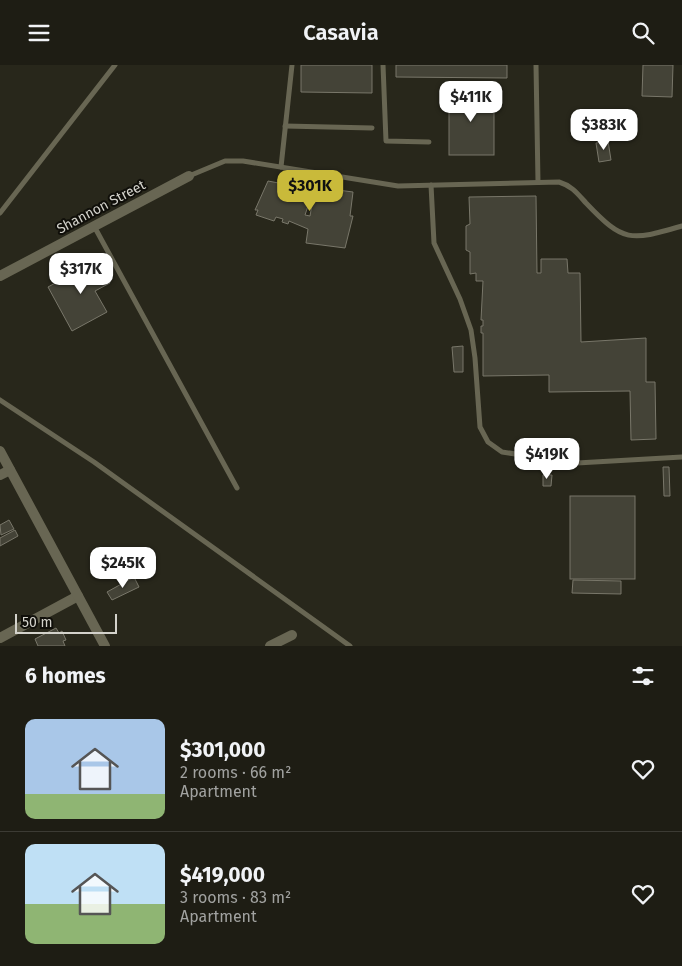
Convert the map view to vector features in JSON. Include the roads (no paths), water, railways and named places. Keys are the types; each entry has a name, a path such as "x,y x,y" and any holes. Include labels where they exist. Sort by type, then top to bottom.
{"street":[{"name":"Shannon Street","path":"0,276 189,176"},
{"path":"0,451 105,646"},
{"path":"0,475 10,470"},
{"path":"0,638 78,596"},
{"path":"270,646 292,635"}],"lane":[{"path":"0,213 115,65"},
{"path":"281,167 292,65"},
{"path":"383,65 386,141 429,142"},
{"path":"536,65 538,182"},
{"path":"285,126 372,128"},
{"path":"189,176 225,161 243,161 398,186 559,182 570,185 611,228 630,237 652,235 682,226"},
{"path":"431,185 434,243 460,299 471,330 480,427 488,442 502,452 577,463 682,457"},
{"path":"94,226 236,488"},
{"path":"0,400 94,462 350,646"}]}
